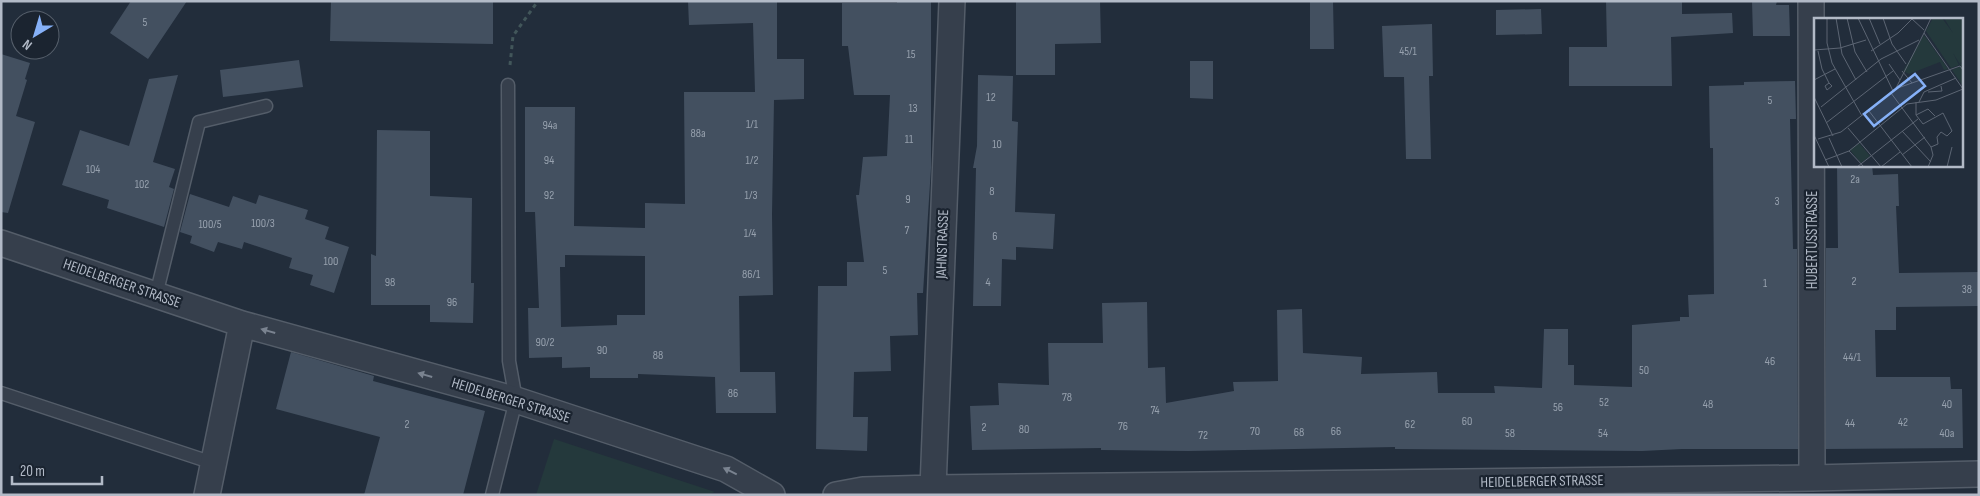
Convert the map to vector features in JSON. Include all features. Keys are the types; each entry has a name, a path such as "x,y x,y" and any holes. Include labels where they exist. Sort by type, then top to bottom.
{"street":[{"name":"JAHNSTRASSE","path":"933,488 952,1"},
{"name":"HUBERTUSSTRASSE","path":"1811,1 1812,478"},
{"name":"HEIDELBERGER STRASSE","path":"1,243 242,324 516,400 726,469 772,495"},
{"path":"206,495 242,324"},
{"name":"HEIDELBERGER STRASSE","path":"836,495 933,488 1812,478 1979,474"}],"lane":[{"path":"492,495 516,400 509,361 508,85"},
{"path":"156,295 199,122 266,106"},
{"path":"1,393 213,463"}],"path":[{"path":"508,85 513,36 538,1"}],"green space":[{"path":"554,439 715,492 707,495 536,495"}],"building":[{"path":"131,1 187,1 148,59 110,33"},
{"path":"331,1 493,1 493,44 330,41"},
{"path":"688,1 777,1 777,59 804,59 804,99 774,100 773,295 739,296 740,372 775,372 776,413 716,413 715,377 638,374 638,378 590,378 590,367 562,368 562,357 529,358 528,308 539,308 535,212 525,212 525,107 575,107 574,226 645,228 645,203 685,204 684,92 755,92 753,23 689,25","holes":["565,255 645,256 645,315 617,315 617,325 561,327 560,267 565,267"]},
{"path":"897,1 931,1 931,168 923,293 917,293 918,335 890,336 891,371 854,372 853,417 868,417 867,451 816,449 818,286 847,286 847,262 864,262 856,195 859,195 863,157 887,156 890,95 854,95 848,46 842,46 842,3 897,3"},
{"path":"1016,1 1100,1 1101,43 1055,44 1055,75 1016,75"},
{"path":"1310,1 1333,1 1334,49 1310,49"},
{"path":"1606,1 1682,1 1682,14 1732,13 1733,33 1671,37 1672,86 1569,86 1569,47 1607,47"},
{"path":"1752,1 1777,1 1776,5 1789,5 1790,36 1753,36"},
{"path":"1541,9 1542,34 1496,35 1496,10"},
{"path":"1432,24 1433,76 1429,76 1431,159 1406,159 1404,77 1384,77 1382,26"},
{"path":"1,54 10,57 10,60 20,60 30,63 16,116 35,122 8,213 1,212"},
{"path":"299,60 303,87 223,97 220,70"},
{"path":"1190,61 1213,61 1213,99 1190,98"},
{"path":"178,75 153,162 175,169 169,187 174,189 164,227 107,208 109,200 62,185 80,130 129,146 149,79"},
{"path":"978,75 1013,76 1012,121 1018,122 1015,212 1055,214 1053,249 1016,247 1016,260 1002,259 1001,306 973,306 976,168 973,168 977,146"},
{"path":"1795,81 1796,119 1790,119 1793,249 1797,249 1798,449 1642,451 1395,449 1395,447 1188,451 1101,450 1101,448 972,450 970,406 999,405 998,383 1049,385 1048,343 1103,343 1102,303 1147,302 1148,368 1165,367 1166,403 1234,391 1233,382 1278,381 1277,310 1302,309 1303,353 1362,357 1361,374 1437,372 1438,393 1495,393 1494,386 1542,388 1544,329 1568,329 1568,365 1574,365 1574,385 1632,387 1632,325 1680,321 1680,317 1689,317 1688,295 1714,294 1713,148 1710,148 1709,86 1744,85 1744,82"},
{"path":"377,130 430,131 430,196 472,198 471,283 474,283 473,323 430,322 430,305 371,305 371,254 376,256"},
{"path":"1837,166 1872,166 1873,175 1898,174 1899,206 1896,206 1899,273 1979,272 1979,306 1896,307 1896,330 1875,330 1876,377 1950,377 1951,389 1962,389 1963,448 1826,449 1826,248 1838,248"},
{"path":"190,194 229,207 233,196 256,204 259,195 308,210 305,219 329,227 325,239 349,247 334,293 310,285 313,275 289,268 292,258 244,242 242,249 218,242 214,252 190,243 192,236 180,232"},
{"path":"291,352 374,376 373,381 485,411 463,495 364,495 380,437 276,409"}]}
